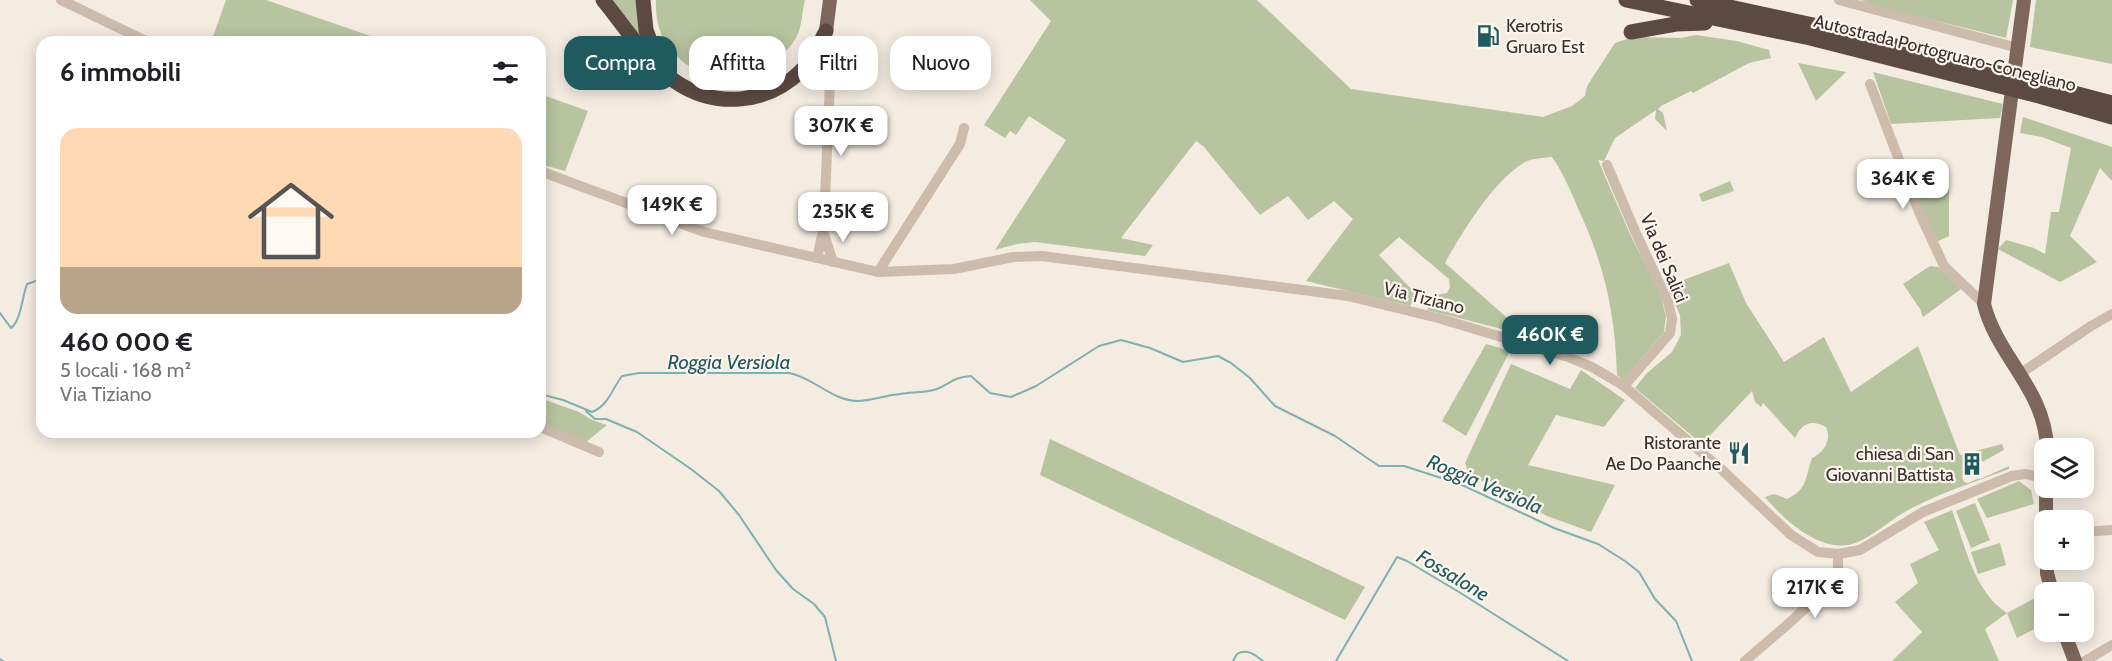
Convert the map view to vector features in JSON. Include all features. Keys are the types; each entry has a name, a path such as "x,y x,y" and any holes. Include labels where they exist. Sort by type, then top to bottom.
{"highway":[{"path":"603,0 630,36"},
{"path":"642,0 648,36"},
{"name":"Autostrada Portogruaro-Conegliano","path":"1626,0 1810,38 2112,117"},
{"name":"Autostrada Portogruaro-Conegliano","path":"1697,0 1827,28 2112,103"},
{"path":"1715,0 1735,7"},
{"path":"1631,32 1702,22 1767,34 1810,38"},
{"path":"823,36 825,31"},
{"path":"677,83 697,93 718,99 742,100 765,95 781,87 798,73"}],"main road":[{"path":"825,31 830,0"},
{"path":"2015,67 2024,0"},
{"path":"2011,98 1984,304 1999,340 2021,373 2043,419 2046,438"},
{"path":"2068,642 2075,661"}],"street":[{"path":"61,0 136,36"},
{"path":"1839,0 2018,48"},
{"path":"825,31 826,36"},
{"path":"1870,84 1919,212 1944,266 1984,304"},
{"path":"818,258 823,231 830,90"},
{"path":"878,272 960,144 964,128"},
{"name":"Via dei Salici","path":"1607,165 1668,302 1672,319 1670,333 1624,386"},
{"name":"Via Tiziano","path":"546,173 704,232 878,272 954,269 1013,256 1042,256 1348,296 1438,318 1521,342 1592,367 1624,386 1721,469 1798,541 1818,552 1838,554 1866,548 1923,512 2012,476 2025,474 2034,476"},
{"path":"823,231 833,262"},
{"path":"2021,373 2112,314"},
{"path":"546,430 599,452"},
{"path":"2094,531 2112,530"},
{"path":"1745,661 1836,580 1838,554"},
{"path":"2085,661 2112,645"}],"green space":[{"path":"226,0 266,0 371,36 213,36"},
{"path":"609,0 639,0 643,36 635,36"},
{"path":"656,0 805,0 799,32 786,51 786,36 689,36 689,66 677,56 677,36 663,36 656,13"},
{"path":"1030,0 1257,0 1351,89 1543,117 1572,106 1585,96 1587,86 1615,43 1633,37 1681,38 1696,35 1737,41 1769,50 1771,58 1749,63 1693,93 1691,91 1661,106 1658,109 1663,113 1667,131 1655,119 1656,110 1615,138 1604,161 1598,160 1629,232 1661,296 1666,317 1664,332 1623,380 1617,375 1611,308 1601,268 1572,193 1552,157 1525,162 1513,170 1470,222 1445,263 1513,323 1511,329 1506,330 1427,310 1436,295 1447,293 1450,287 1449,279 1399,237 1379,255 1417,295 1410,306 1306,281 1353,219 1334,201 1308,220 1288,196 1260,215 1204,147 1196,141 1121,238 1153,245 1145,256 1035,242 995,250 1066,140 1029,116 1016,135 1010,131 1005,138 984,125 1051,21"},
{"path":"1861,0 2013,0 2006,38 1875,6"},
{"path":"2036,0 2112,0 2112,64 2030,47"},
{"path":"1798,63 1846,72 1816,101"},
{"path":"1873,72 2003,104 2000,118 1891,124"},
{"path":"546,96 588,111 565,171 546,166"},
{"path":"2023,117 2112,147 2112,181 2100,168 2070,236 2097,262 2060,282 1998,249 2006,240 2034,248 2045,254 2051,212 2059,212 2071,148 2042,137 2020,133"},
{"path":"1730,181 1734,191 1702,202 1699,194"},
{"path":"1949,183 1949,236 1936,242 1913,187"},
{"path":"1729,263 1746,303 1784,362 1824,337 1851,392 1918,346 1960,455 2002,444 2004,450 1982,462 1979,457 1962,465 1965,472 1962,477 1964,482 1980,479 2009,466 2009,469 1924,502 1858,542 1832,545 1819,541 1794,526 1765,497 1774,494 1787,499 1799,491 1805,482 1812,458 1826,445 1828,432 1826,427 1816,423 1807,424 1795,438 1763,403 1761,407 1755,402 1752,391 1702,444 1635,388 1647,373 1672,352 1681,335 1680,315 1667,286"},
{"path":"1930,266 1938,267 1961,289 1923,317 1903,284"},
{"path":"1486,344 1510,351 1466,436 1442,421"},
{"path":"1511,364 1570,389 1581,370 1625,400 1604,427 1556,415 1528,465 1615,485 1591,532 1547,516 1469,474 1465,463"},
{"path":"546,400 607,425 586,442 546,425"},
{"path":"1050,439 1365,587 1345,620 1040,475"},
{"path":"2019,481 2031,490 2034,504 1987,518 1977,499"},
{"path":"1975,503 1990,540 1971,548 1956,511"},
{"path":"1952,510 1972,567 1986,593 2007,613 1985,629 1999,661 1892,661 1922,632 1895,602 1918,583 1910,564 1939,550 1924,522"},
{"path":"2000,543 2006,565 1978,574 1971,552"},
{"path":"2034,598 2034,629 2017,638 2007,613"}],"waterway":[{"name":"Roggia Versiola","path":"0,313 11,328 19,314 27,284 36,281"},
{"name":"Roggia Versiola","path":"546,396 592,412 602,406 622,376 639,373 789,373 798,375 840,397 858,401 937,389 956,379 971,376 990,393 1011,397 1036,386 1099,346 1121,340 1150,348 1183,362 1218,356 1250,378 1275,406 1335,436 1379,466 1404,466 1460,484 1554,528 1598,544 1625,561 1639,572 1655,599 1676,621 1692,661"},
{"path":"586,411 595,419 606,419 637,432 719,491 739,515 776,570 793,589 814,604 825,617 836,661"},
{"name":"Fossalone","path":"1336,661 1397,557 1459,592 1568,661"},
{"name":"Fossalone","path":"1233,661 1241,652 1251,653 1263,661"}],"place":[{"name":"Kerotris Gruaro Est","path":"1488,36"},
{"name":"Ristorante Ae Do Paanche","path":"1739,453"},
{"name":"chiesa di San Giovanni Battista","path":"1972,464"}]}
